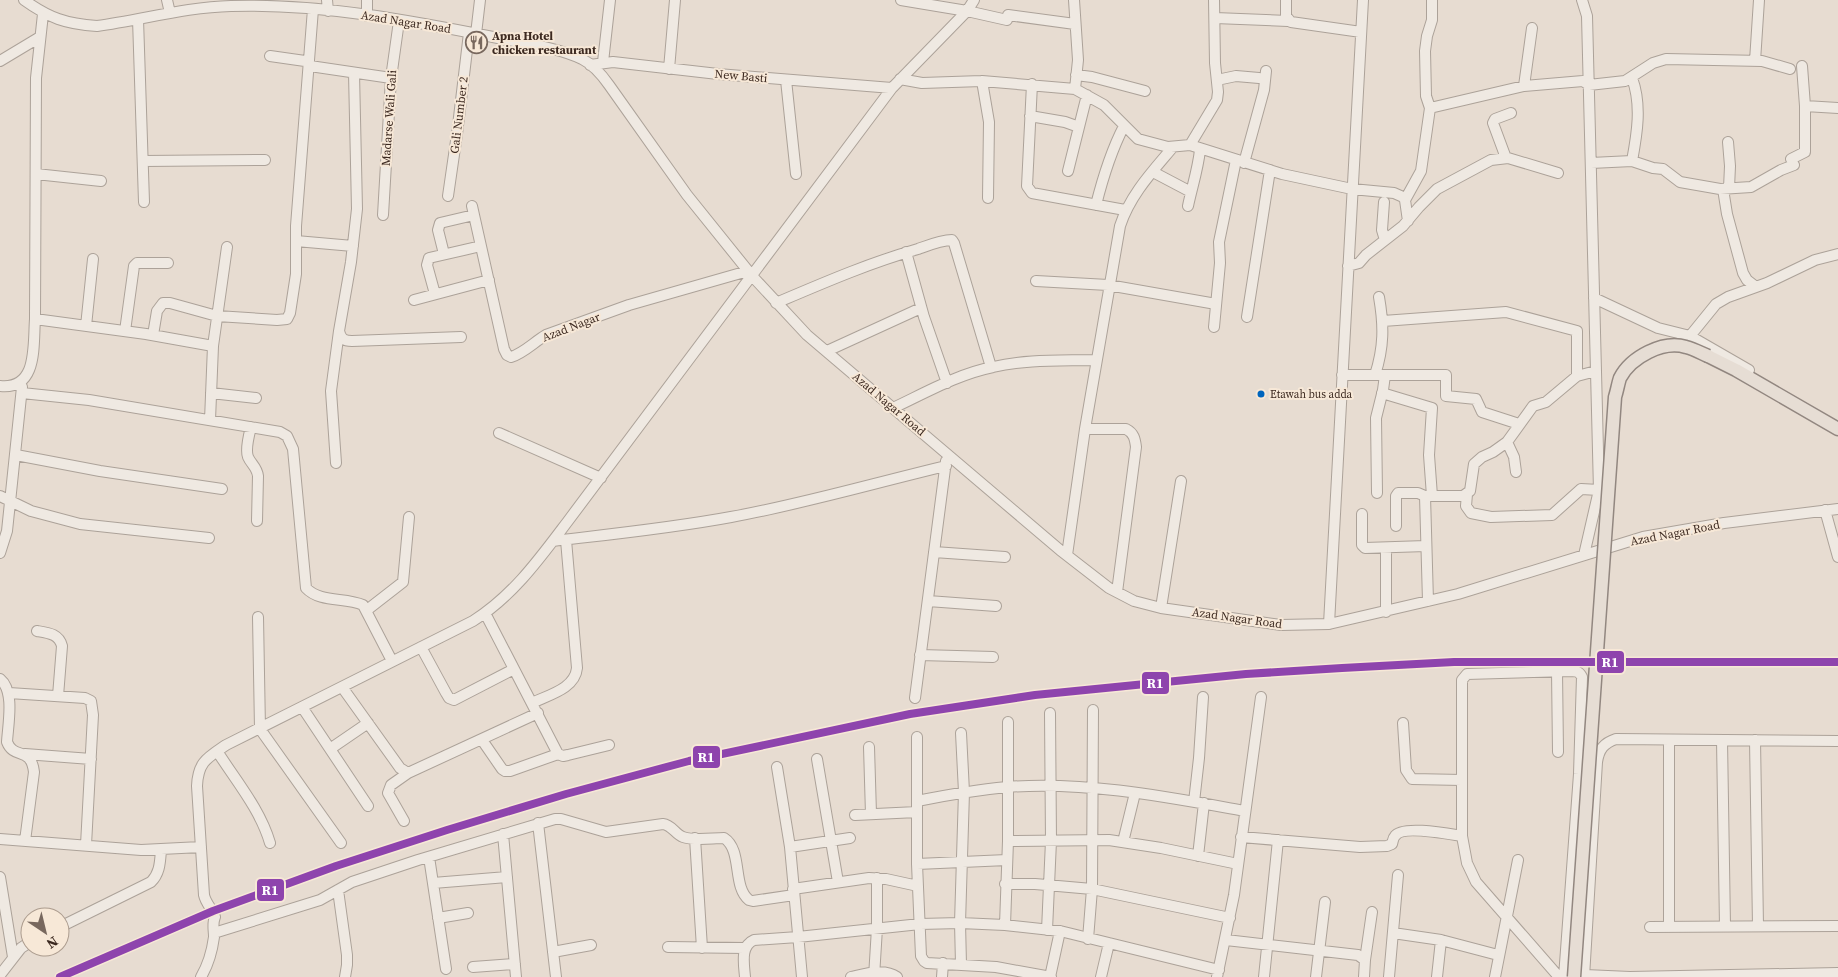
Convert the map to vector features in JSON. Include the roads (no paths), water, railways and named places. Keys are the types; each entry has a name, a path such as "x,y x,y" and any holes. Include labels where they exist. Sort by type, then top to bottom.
{"main road":[{"path":"1581,976 1616,397 1620,379 1630,365 1646,353 1666,346 1685,346 1736,370 1838,429"}],"street":[{"name":"Azad Nagar Road","path":"24,0 43,14 79,25 97,26 170,13 230,6 284,3 473,33 564,52 584,60 599,71 610,85 687,195 750,274 808,335 1067,555 1109,588 1134,601 1161,608 1281,625 1329,624 1458,594 1643,537 1724,523 1838,509"},
{"path":"167,0 170,13"},
{"path":"327,0 328,11"},
{"path":"367,0 367,16"},
{"name":"Gali Number 2","path":"448,196 473,33 480,0"},
{"path":"603,62 610,0"},
{"path":"669,69 675,0"},
{"path":"902,0 1008,18 1075,24"},
{"path":"201,977 208,963 215,917 213,911 206,904 204,895 196,786 202,763 216,751 421,647 485,613 503,599 553,541 601,478 750,274 892,88 967,11 974,0"},
{"path":"1074,0 1078,50 1075,89"},
{"path":"1188,206 1193,178 1197,168 1195,147 1217,100 1218,80 1215,63 1214,0"},
{"path":"1286,0 1286,16 1288,21"},
{"path":"1329,624 1363,0"},
{"path":"1405,200 1421,171 1430,108 1426,96 1425,51 1432,20 1432,0"},
{"path":"1582,0 1587,16 1599,490 1584,555"},
{"path":"1755,62 1759,0"},
{"path":"153,335 157,311 163,304 170,303 217,316 277,320 287,319 290,313 296,274 296,241 313,9"},
{"path":"0,386 11,387 22,381 29,372 33,359 35,319 36,78 43,14"},
{"path":"1215,18 1288,21 1361,32"},
{"path":"138,19 144,202"},
{"name":"Madarse Wali Gali","path":"384,215 391,78 400,21"},
{"path":"1524,86 1532,28"},
{"path":"0,61 40,37"},
{"path":"270,56 304,61 310,66 391,78"},
{"path":"1430,108 1524,86 1583,80 1589,85 1625,81 1661,60 1766,62 1790,69"},
{"name":"New Basti","path":"590,64 603,62 786,80 892,88"},
{"path":"1591,163 1632,161 1653,168 1663,169 1680,182 1726,189 1754,186 1781,170 1805,152 1805,106 1802,66"},
{"path":"336,463 331,396 339,331 353,246 358,184 354,137 354,73"},
{"path":"1076,75 1092,77 1145,91"},
{"path":"1214,327 1220,256 1219,242 1240,162 1264,90 1262,75 1236,76 1218,80"},
{"path":"1632,78 1635,89 1638,128 1632,161"},
{"path":"786,80 796,174"},
{"path":"900,80 922,83 982,81 1075,89 1108,108 1138,138 1173,148 1195,147 1240,162 1352,189 1394,193 1403,196 1408,221"},
{"path":"982,81 989,122 988,198"},
{"path":"1032,84 1027,186 1029,190 1032,193 1125,210"},
{"path":"1068,171 1087,95"},
{"path":"1805,106 1838,108"},
{"path":"1506,158 1493,123 1495,118 1511,112"},
{"path":"1030,116 1065,122 1079,127"},
{"path":"1096,205 1103,175 1112,150 1124,126"},
{"path":"1728,142 1730,166 1726,189 1727,214 1742,273 1756,287"},
{"path":"1067,555 1108,285 1120,226 1125,210 1138,190 1173,148"},
{"path":"1348,266 1359,263 1366,254 1408,221 1418,206 1437,190 1491,160 1506,158 1558,173"},
{"path":"143,162 265,160"},
{"path":"1247,316 1270,170"},
{"path":"1153,172 1190,192"},
{"path":"36,174 101,180"},
{"path":"1384,202 1382,230 1385,240"},
{"name":"Azad Nagar","path":"444,254 438,230 440,223 473,211 504,349 507,355 511,357 517,355 534,342 555,332 629,305 750,274"},
{"path":"776,303 845,274 906,252 952,240 991,367"},
{"path":"296,241 353,246"},
{"path":"435,294 427,261 429,258 481,246"},
{"path":"210,420 213,346 227,247"},
{"path":"906,252 921,308 947,383"},
{"path":"1690,336 1716,304 1767,283 1815,260 1838,254"},
{"path":"86,326 93,259"},
{"path":"125,331 134,266 142,262 168,263"},
{"path":"414,300 488,280"},
{"path":"1036,281 1108,285 1216,304"},
{"path":"1377,493 1376,418 1382,394 1380,376 1383,321 1379,297"},
{"path":"1594,298 1658,328 1690,336 1763,379 1767,384 1766,387"},
{"path":"827,351 921,308"},
{"path":"1383,321 1506,312 1577,331 1578,376"},
{"path":"35,319 153,335 213,346"},
{"path":"339,331 341,338 346,341 461,337"},
{"path":"893,408 947,383 991,367 1030,361 1096,360"},
{"path":"1596,371 1578,376 1546,402 1533,406 1507,442 1474,464 1466,506 1471,513 1491,517 1552,515 1581,489 1599,490"},
{"path":"1342,375 1446,375 1446,396 1476,399 1482,412 1519,424"},
{"path":"0,552 8,531 22,381"},
{"path":"22,392 82,399 210,420 280,432 287,436 293,449 306,588 316,596 357,602 363,605 392,661"},
{"path":"211,393 256,398"},
{"path":"1382,394 1432,408 1428,455 1429,496 1426,546 1428,601"},
{"path":"251,427 247,451 248,456 257,469 257,521"},
{"path":"1085,429 1126,429 1132,432 1135,439 1136,447 1117,592"},
{"path":"499,433 601,478"},
{"path":"1507,442 1514,456 1516,472"},
{"path":"915,698 948,454"},
{"path":"16,455 100,471 222,489"},
{"path":"553,541 638,532 732,517 816,499 946,466"},
{"path":"1161,608 1181,481"},
{"path":"1396,526 1398,493 1418,493 1429,496 1463,496 1467,494"},
{"path":"0,496 31,510 80,524 209,538"},
{"path":"1825,510 1838,557"},
{"path":"1362,514 1361,542 1363,547 1368,549 1426,546"},
{"path":"367,610 403,582 409,517"},
{"path":"532,702 566,687 573,682 576,675 566,540"},
{"path":"1386,548 1386,612"},
{"path":"934,552 1005,557"},
{"path":"928,601 996,606"},
{"path":"485,613 558,754"},
{"path":"258,616 260,728 340,843"},
{"path":"37,631 50,633 61,641 58,696"},
{"path":"421,647 446,694 454,700 514,669"},
{"path":"920,655 993,657"},
{"path":"1557,671 1558,752"},
{"path":"1559,977 1476,882 1467,863 1462,836 1462,680 1464,676 1470,673 1576,671 1580,673 1583,680 1564,977"},
{"path":"0,679 5,683 9,693 7,742 10,748 25,754 91,760"},
{"path":"342,687 400,768 408,773"},
{"path":"9,693 85,698 91,701 93,715 86,845"},
{"path":"1198,856 1199,758 1203,697"},
{"path":"745,977 745,948 748,942 754,940 920,924 960,923 1005,925 1060,931 1218,973 1230,918 1261,697"},
{"path":"302,707 368,806"},
{"path":"1088,939 1092,889 1093,710"},
{"path":"404,821 388,793 391,785 408,773 538,713"},
{"path":"1047,930 1051,841 1050,713"},
{"path":"1005,925 1008,841 1008,722"},
{"path":"330,749 368,723"},
{"path":"1402,723 1406,770 1412,779 1462,780"},
{"path":"961,733 964,792 960,923 961,964"},
{"path":"917,737 916,864 921,956 924,961 927,963 961,964 1022,971 1050,977 1060,931"},
{"path":"1838,741 1616,739 1608,742 1598,754 1581,976 1814,975 1838,973"},
{"path":"482,740 505,771 510,771 558,754 562,756 568,755 609,745"},
{"path":"1669,740 1669,926"},
{"path":"1722,740 1725,926"},
{"path":"1755,740 1758,926"},
{"path":"868,747 871,814"},
{"path":"216,751 262,820 270,843"},
{"path":"25,754 33,763 34,772 25,841"},
{"path":"817,758 838,882"},
{"path":"777,767 790,847 802,977"},
{"path":"855,815 917,806 964,792 1008,787 1050,786 1135,793 1245,811"},
{"path":"1123,842 1135,793"},
{"path":"214,932 320,900 352,882 428,857 538,823 561,819 606,832 663,824 672,827 681,836 724,838 728,841 733,851 743,892 748,900 753,901 838,882 877,878 918,886"},
{"path":"538,823 556,977"},
{"path":"1241,837 1360,847 1388,846 1392,844 1394,836 1409,830 1462,836"},
{"path":"503,834 516,977"},
{"path":"695,838 702,948"},
{"path":"790,847 850,838"},
{"path":"0,839 161,850 201,847"},
{"path":"1008,841 1092,839 1123,842 1238,864"},
{"path":"1264,977 1278,840"},
{"path":"70,922 151,882 157,877 159,871 161,850"},
{"path":"428,857 446,969"},
{"path":"916,864 1007,860"},
{"path":"1495,977 1518,860"},
{"path":"1389,977 1398,875"},
{"path":"0,877 14,957"},
{"path":"433,884 507,877"},
{"path":"874,975 877,928 877,878"},
{"path":"1005,884 1035,884 1092,889 1230,918"},
{"path":"338,890 347,955 345,977"},
{"path":"1316,977 1325,902"},
{"path":"1364,977 1372,912"},
{"path":"438,918 468,913"},
{"path":"1650,926 1838,926"},
{"path":"1393,933 1441,940 1498,955"},
{"path":"1226,940 1358,955 1365,960"},
{"path":"1437,977 1441,940"},
{"path":"1101,977 1109,943"},
{"path":"553,952 591,945"},
{"path":"668,947 745,948"},
{"path":"0,975 20,949"},
{"path":"942,977 943,963"},
{"path":"473,967 515,964"},
{"path":"851,977 892,974 897,977"}],"place":[{"name":"Apna Hotel chicken restaurant","path":"476,43"},
{"name":"Etawah bus adda","path":"1261,394"}]}
